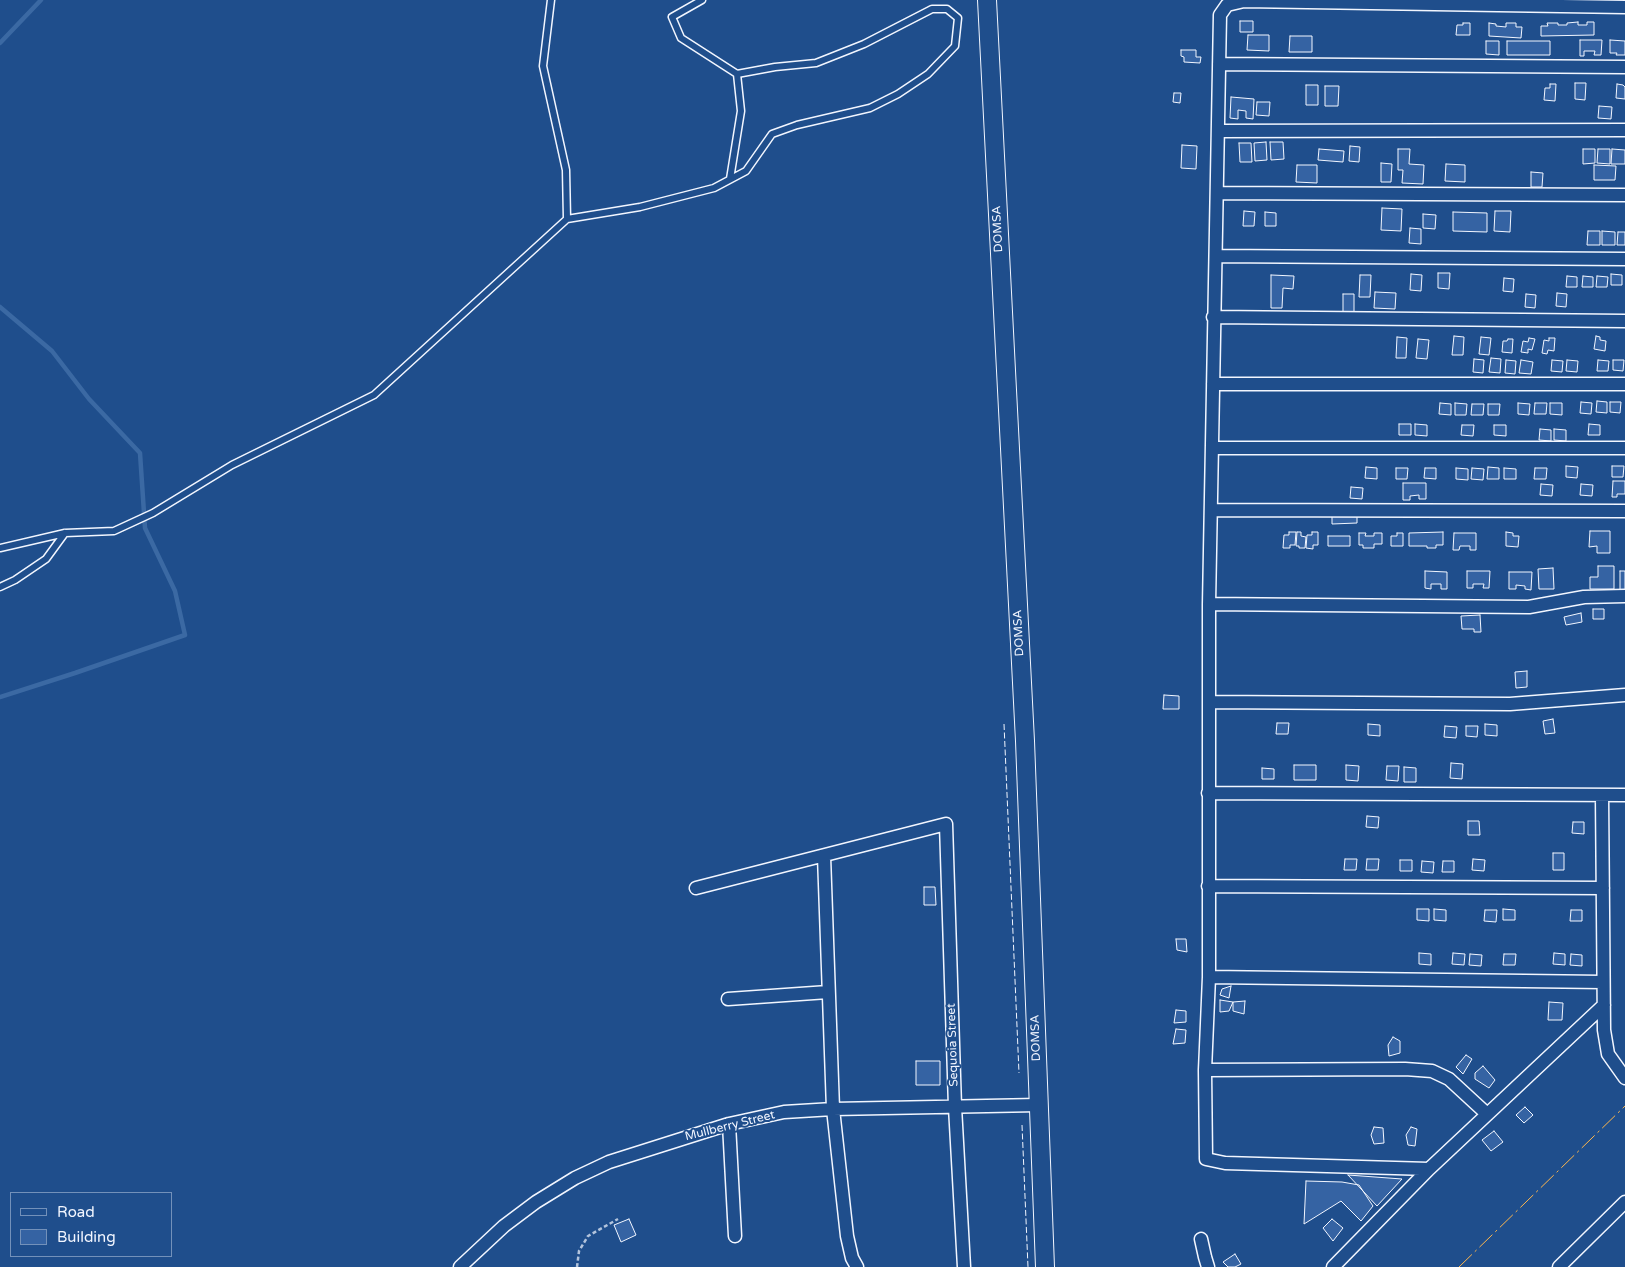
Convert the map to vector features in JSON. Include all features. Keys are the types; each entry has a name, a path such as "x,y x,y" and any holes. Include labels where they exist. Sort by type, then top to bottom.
{"main road":[{"name":"DOMSA","path":"987,0 1025,741 1045,1267"}],"street":[{"path":"1429,1168 1225,1163 1206,1159 1205,1070 1209,977 1208,793 1213,317 1216,256 1220,15 1227,5 1244,1 1625,7"},
{"path":"1219,64 1625,68"},
{"path":"1218,131 1625,130"},
{"path":"1217,193 1625,195"},
{"path":"1216,256 1625,259"},
{"path":"1213,317 1625,320"},
{"path":"1213,384 1625,384"},
{"path":"1212,448 1625,448"},
{"path":"1211,510 1625,511"},
{"path":"1210,604 1529,607 1584,598 1625,596"},
{"path":"1210,702 1510,704 1625,695"},
{"path":"1208,793 1625,795"},
{"path":"1602,795 1604,1030 1608,1054 1625,1078"},
{"name":"Sequoia Street","path":"824,856 946,824 955,1107 964,1267"},
{"path":"696,888 824,856 833,1109 846,1236 852,1258 857,1267"},
{"path":"1208,886 1604,888"},
{"path":"1209,977 1604,982"},
{"path":"728,999 828,992"},
{"path":"1333,1267 1429,1168 1604,1005"},
{"path":"1205,1070 1405,1069 1432,1071 1449,1079 1487,1114"},
{"name":"Mullberry Street","path":"460,1267 504,1226 536,1202 575,1178 609,1162 729,1124 784,1112 833,1109 1038,1105"},
{"path":"729,1124 735,1236"},
{"path":"1559,1267 1625,1202"},
{"path":"1201,1239 1208,1267"}],"lane":[{"path":"551,0 543,66 566,170 567,219"},
{"path":"0,548 65,533 114,531 153,513 232,465 374,395 567,219 640,207 714,188 746,170 772,134 797,125 870,108 898,94 928,74 955,46 958,18 947,9 932,9 864,44 816,63 776,67 738,74 681,38 672,17 702,0"},
{"path":"730,179 741,110 738,74"},
{"path":"0,587 15,580 46,560 65,533"}],"path":[{"path":"578,1267 579,1251 588,1236 618,1218"}],"building":[{"path":"1240,21 1253,21 1253,32 1240,32"},
{"path":"1578,22 1578,25 1587,25 1587,22 1594,22 1594,35 1541,36 1541,26 1548,26 1547,23 1567,25 1567,23"},
{"path":"1463,23 1470,23 1470,35 1456,35 1457,25 1463,25"},
{"path":"1489,23 1506,27 1506,23 1516,23 1516,27 1522,27 1521,38 1489,36"},
{"path":"1248,35 1269,35 1269,51 1247,50"},
{"path":"1290,36 1312,36 1312,52 1289,52"},
{"path":"1580,40 1602,40 1601,55 1594,55 1595,51 1584,51 1584,56 1580,56"},
{"path":"1610,40 1625,41 1625,55 1610,53"},
{"path":"1486,41 1499,41 1499,55 1486,54"},
{"path":"1507,41 1550,41 1550,55 1507,55"},
{"path":"1181,50 1196,50 1196,57 1201,57 1200,63 1184,62"},
{"path":"1575,83 1586,83 1585,100 1575,99"},
{"path":"1550,84 1556,84 1555,101 1544,100 1545,88 1550,88"},
{"path":"1617,84 1625,87 1625,99 1616,98"},
{"path":"1306,85 1318,85 1318,105 1306,105"},
{"path":"1325,86 1339,86 1338,106 1325,106"},
{"path":"1174,93 1181,93 1180,103 1173,102"},
{"path":"1231,97 1254,99 1253,119 1246,118 1246,111 1238,110 1238,119 1230,118"},
{"path":"1257,102 1270,102 1269,116 1256,115"},
{"path":"1599,106 1612,107 1611,119 1598,118"},
{"path":"1266,142 1267,160 1255,161 1254,143"},
{"path":"1270,142 1283,142 1284,159 1271,160"},
{"path":"1239,143 1251,143 1252,162 1240,162"},
{"path":"1182,145 1197,146 1196,169 1181,168"},
{"path":"1350,146 1360,147 1359,162 1349,161"},
{"path":"1319,149 1344,151 1343,162 1318,160"},
{"path":"1398,149 1410,149 1409,164 1424,165 1423,184 1402,183 1403,170 1398,170"},
{"path":"1583,149 1595,149 1595,163 1583,164"},
{"path":"1598,149 1610,149 1610,164 1597,163"},
{"path":"1612,149 1625,150 1625,164 1611,164"},
{"path":"1381,163 1392,164 1391,182 1381,182"},
{"path":"1446,164 1465,165 1465,182 1445,181"},
{"path":"1297,165 1317,165 1317,183 1296,182"},
{"path":"1594,165 1616,166 1615,180 1594,180"},
{"path":"1531,172 1543,173 1542,187 1531,187"},
{"path":"1382,208 1402,209 1401,231 1381,230"},
{"path":"1244,211 1255,212 1254,226 1243,226"},
{"path":"1495,211 1511,211 1510,232 1494,231"},
{"path":"1265,212 1276,213 1276,226 1265,226"},
{"path":"1453,212 1487,213 1487,232 1453,231"},
{"path":"1423,214 1436,215 1435,229 1423,228"},
{"path":"1410,228 1421,229 1421,244 1409,243"},
{"path":"1588,231 1600,231 1600,245 1587,245"},
{"path":"1602,231 1615,232 1615,245 1602,245"},
{"path":"1618,232 1625,232 1625,245 1617,245"},
{"path":"1438,273 1450,273 1449,289 1438,288"},
{"path":"1411,274 1422,275 1421,291 1410,290"},
{"path":"1611,274 1622,275 1622,285 1611,285"},
{"path":"1271,275 1294,276 1293,289 1283,288 1282,308 1271,308"},
{"path":"1360,275 1371,275 1370,297 1359,297"},
{"path":"1567,276 1577,277 1577,287 1566,287"},
{"path":"1583,276 1593,277 1593,287 1582,287"},
{"path":"1597,276 1608,277 1607,287 1596,287"},
{"path":"1504,278 1514,279 1513,292 1503,291"},
{"path":"1375,292 1396,293 1395,309 1374,308"},
{"path":"1557,293 1567,294 1566,307 1556,306"},
{"path":"1343,294 1354,294 1354,313 1343,313"},
{"path":"1526,294 1536,295 1535,308 1525,307"},
{"path":"1454,336 1464,337 1463,355 1452,355"},
{"path":"1596,336 1600,337 1600,340 1606,341 1605,351 1594,349"},
{"path":"1397,337 1407,338 1406,358 1396,358"},
{"path":"1481,337 1491,338 1489,355 1479,354"},
{"path":"1529,338 1535,339 1532,350 1528,349 1528,353 1521,352 1523,341 1528,342"},
{"path":"1549,338 1555,338 1554,351 1548,350 1547,354 1542,353 1544,340 1549,341"},
{"path":"1418,339 1429,340 1427,359 1416,358"},
{"path":"1513,339 1512,353 1502,352 1503,341"},
{"path":"1491,358 1501,359 1500,373 1489,372"},
{"path":"1474,359 1484,360 1483,373 1473,372"},
{"path":"1506,360 1516,361 1515,374 1505,373"},
{"path":"1521,360 1533,362 1531,374 1519,373"},
{"path":"1552,360 1563,361 1562,372 1551,371"},
{"path":"1567,360 1578,361 1577,372 1566,371"},
{"path":"1598,360 1609,361 1608,371 1597,371"},
{"path":"1613,360 1624,360 1623,371 1613,370"},
{"path":"1597,401 1607,402 1607,413 1596,412"},
{"path":"1581,402 1592,403 1591,414 1580,413"},
{"path":"1610,402 1621,402 1620,413 1610,412"},
{"path":"1440,403 1451,404 1451,415 1439,414"},
{"path":"1455,403 1467,404 1466,415 1455,415"},
{"path":"1518,403 1530,404 1529,415 1518,414"},
{"path":"1535,403 1547,403 1546,414 1534,414"},
{"path":"1550,403 1562,403 1562,415 1550,414"},
{"path":"1472,404 1484,404 1483,415 1471,415"},
{"path":"1488,404 1500,404 1499,415 1488,415"},
{"path":"1399,424 1411,424 1411,435 1399,435"},
{"path":"1415,424 1427,425 1427,436 1415,435"},
{"path":"1589,424 1600,425 1600,435 1588,435"},
{"path":"1462,425 1474,425 1473,436 1461,435"},
{"path":"1494,425 1506,425 1506,436 1494,435"},
{"path":"1540,429 1551,430 1551,441 1539,440"},
{"path":"1554,429 1566,430 1566,441 1554,440"},
{"path":"1566,466 1578,467 1577,478 1566,477"},
{"path":"1612,466 1624,466 1623,477 1612,477"},
{"path":"1366,467 1377,468 1377,479 1365,478"},
{"path":"1488,467 1499,468 1499,479 1487,479"},
{"path":"1396,468 1408,468 1407,479 1396,479"},
{"path":"1425,468 1436,468 1436,479 1424,478"},
{"path":"1456,468 1468,469 1468,480 1456,479"},
{"path":"1472,468 1484,469 1483,480 1471,479"},
{"path":"1504,468 1516,469 1516,479 1504,479"},
{"path":"1535,468 1547,468 1546,479 1534,479"},
{"path":"1613,481 1625,481 1625,494 1617,494 1617,497 1612,497"},
{"path":"1403,483 1426,483 1426,499 1419,499 1419,495 1410,496 1410,500 1403,500"},
{"path":"1541,484 1553,485 1552,496 1540,495"},
{"path":"1581,484 1593,485 1592,496 1580,495"},
{"path":"1351,487 1363,488 1362,499 1350,498"},
{"path":"1332,513 1357,513 1357,523 1332,524"},
{"path":"1590,531 1610,531 1610,553 1597,553 1597,546 1589,547"},
{"path":"1289,532 1296,532 1295,545 1290,545 1290,548 1283,548 1284,535 1289,535"},
{"path":"1297,532 1301,532 1301,536 1306,537 1305,548 1296,546"},
{"path":"1312,532 1318,532 1318,545 1313,545 1313,549 1306,548 1307,535 1312,535"},
{"path":"1443,532 1443,545 1436,545 1436,548 1409,546 1409,533"},
{"path":"1506,532 1513,533 1513,536 1519,536 1518,547 1506,546"},
{"path":"1359,533 1366,533 1365,536 1374,536 1374,533 1382,533 1382,544 1374,544 1374,548 1363,548 1363,545 1359,545"},
{"path":"1397,533 1403,533 1403,546 1391,546 1391,536 1397,536"},
{"path":"1454,533 1476,533 1476,550 1470,550 1470,546 1460,546 1459,550 1453,550"},
{"path":"1328,536 1350,536 1350,546 1328,546"},
{"path":"1598,566 1614,566 1614,589 1590,589 1590,577 1598,577"},
{"path":"1553,568 1554,589 1539,589 1538,569"},
{"path":"1425,571 1447,572 1447,589 1441,589 1441,584 1431,584 1431,589 1425,588"},
{"path":"1467,571 1490,571 1489,588 1483,588 1484,584 1473,584 1473,588 1467,588"},
{"path":"1620,571 1625,571 1625,590 1620,590"},
{"path":"1509,572 1532,572 1531,590 1525,589 1525,586 1516,585 1516,589 1509,589"},
{"path":"1593,609 1604,609 1604,619 1593,619"},
{"path":"1581,613 1582,622 1566,625 1564,617"},
{"path":"1480,615 1481,632 1474,632 1474,629 1462,629 1461,616"},
{"path":"1527,671 1527,687 1516,688 1515,672"},
{"path":"1164,695 1179,696 1179,709 1163,709"},
{"path":"1553,719 1555,733 1545,734 1543,721"},
{"path":"1277,723 1289,723 1288,734 1276,734"},
{"path":"1368,724 1380,725 1380,736 1368,735"},
{"path":"1485,724 1497,725 1497,736 1485,735"},
{"path":"1445,726 1457,727 1456,738 1444,737"},
{"path":"1466,726 1478,726 1477,737 1466,736"},
{"path":"1451,763 1463,764 1462,779 1450,778"},
{"path":"1294,765 1316,765 1316,780 1294,780"},
{"path":"1346,765 1359,766 1358,781 1346,780"},
{"path":"1387,766 1399,766 1398,781 1386,780"},
{"path":"1404,767 1416,768 1416,782 1404,782"},
{"path":"1262,768 1274,769 1274,779 1262,779"},
{"path":"1367,816 1379,817 1378,828 1366,827"},
{"path":"1468,821 1479,821 1480,835 1468,835"},
{"path":"1573,822 1584,822 1584,834 1572,833"},
{"path":"1553,853 1564,853 1564,870 1553,870"},
{"path":"1345,859 1357,859 1356,870 1344,870"},
{"path":"1367,859 1379,859 1378,870 1366,870"},
{"path":"1473,859 1485,860 1484,871 1472,870"},
{"path":"1400,860 1412,860 1412,871 1400,871"},
{"path":"1422,861 1434,862 1433,873 1421,872"},
{"path":"1443,861 1454,861 1454,872 1442,872"},
{"path":"924,887 935,887 936,905 924,905"},
{"path":"1417,909 1429,909 1429,921 1417,920"},
{"path":"1434,909 1446,910 1446,921 1434,920"},
{"path":"1503,909 1515,910 1515,920 1503,920"},
{"path":"1485,910 1497,910 1496,922 1484,921"},
{"path":"1571,910 1582,910 1582,921 1570,921"},
{"path":"1176,939 1186,939 1187,952 1177,950"},
{"path":"1419,953 1431,954 1431,965 1419,964"},
{"path":"1453,953 1465,954 1464,965 1452,964"},
{"path":"1554,953 1565,954 1565,965 1553,964"},
{"path":"1470,954 1482,955 1481,966 1469,965"},
{"path":"1504,954 1516,954 1515,965 1503,965"},
{"path":"1571,954 1582,955 1582,966 1570,965"},
{"path":"1231,986 1229,998 1220,995 1222,989"},
{"path":"1220,1000 1233,1002 1229,1011 1220,1012"},
{"path":"1245,1001 1244,1014 1233,1011 1233,1002"},
{"path":"1549,1002 1563,1003 1562,1020 1548,1020"},
{"path":"1176,1010 1186,1011 1186,1022 1174,1023"},
{"path":"1176,1029 1186,1030 1185,1043 1173,1044"},
{"path":"1393,1037 1400,1041 1400,1053 1389,1056 1388,1045"},
{"path":"1466,1055 1472,1059 1463,1074 1456,1067"},
{"path":"916,1061 940,1061 940,1085 916,1085"},
{"path":"1483,1066 1495,1080 1489,1088 1475,1079 1475,1073"},
{"path":"1525,1107 1533,1115 1524,1123 1516,1115"},
{"path":"1374,1127 1383,1128 1384,1143 1374,1144 1371,1135"},
{"path":"1411,1127 1417,1129 1415,1146 1408,1145 1406,1135"},
{"path":"1494,1131 1503,1142 1491,1151 1482,1140"},
{"path":"1348,1175 1402,1179 1377,1206"},
{"path":"1306,1181 1342,1182 1359,1185 1373,1206 1361,1221 1341,1201 1304,1224"},
{"path":"629,1219 636,1235 621,1242 614,1225"},
{"path":"1332,1219 1343,1228 1333,1241 1323,1228"},
{"path":"1235,1254 1241,1264 1235,1267 1228,1267 1223,1262"}],"waterway":[{"path":"0,43 41,0"},
{"path":"0,307 52,351 89,399 140,453 145,528 175,591 185,635 0,697"}],"fence":[{"path":"1004,724 1019,1073"},
{"path":"1022,1125 1028,1267"}],"power":[{"path":"1459,1267 1625,1106"}]}
